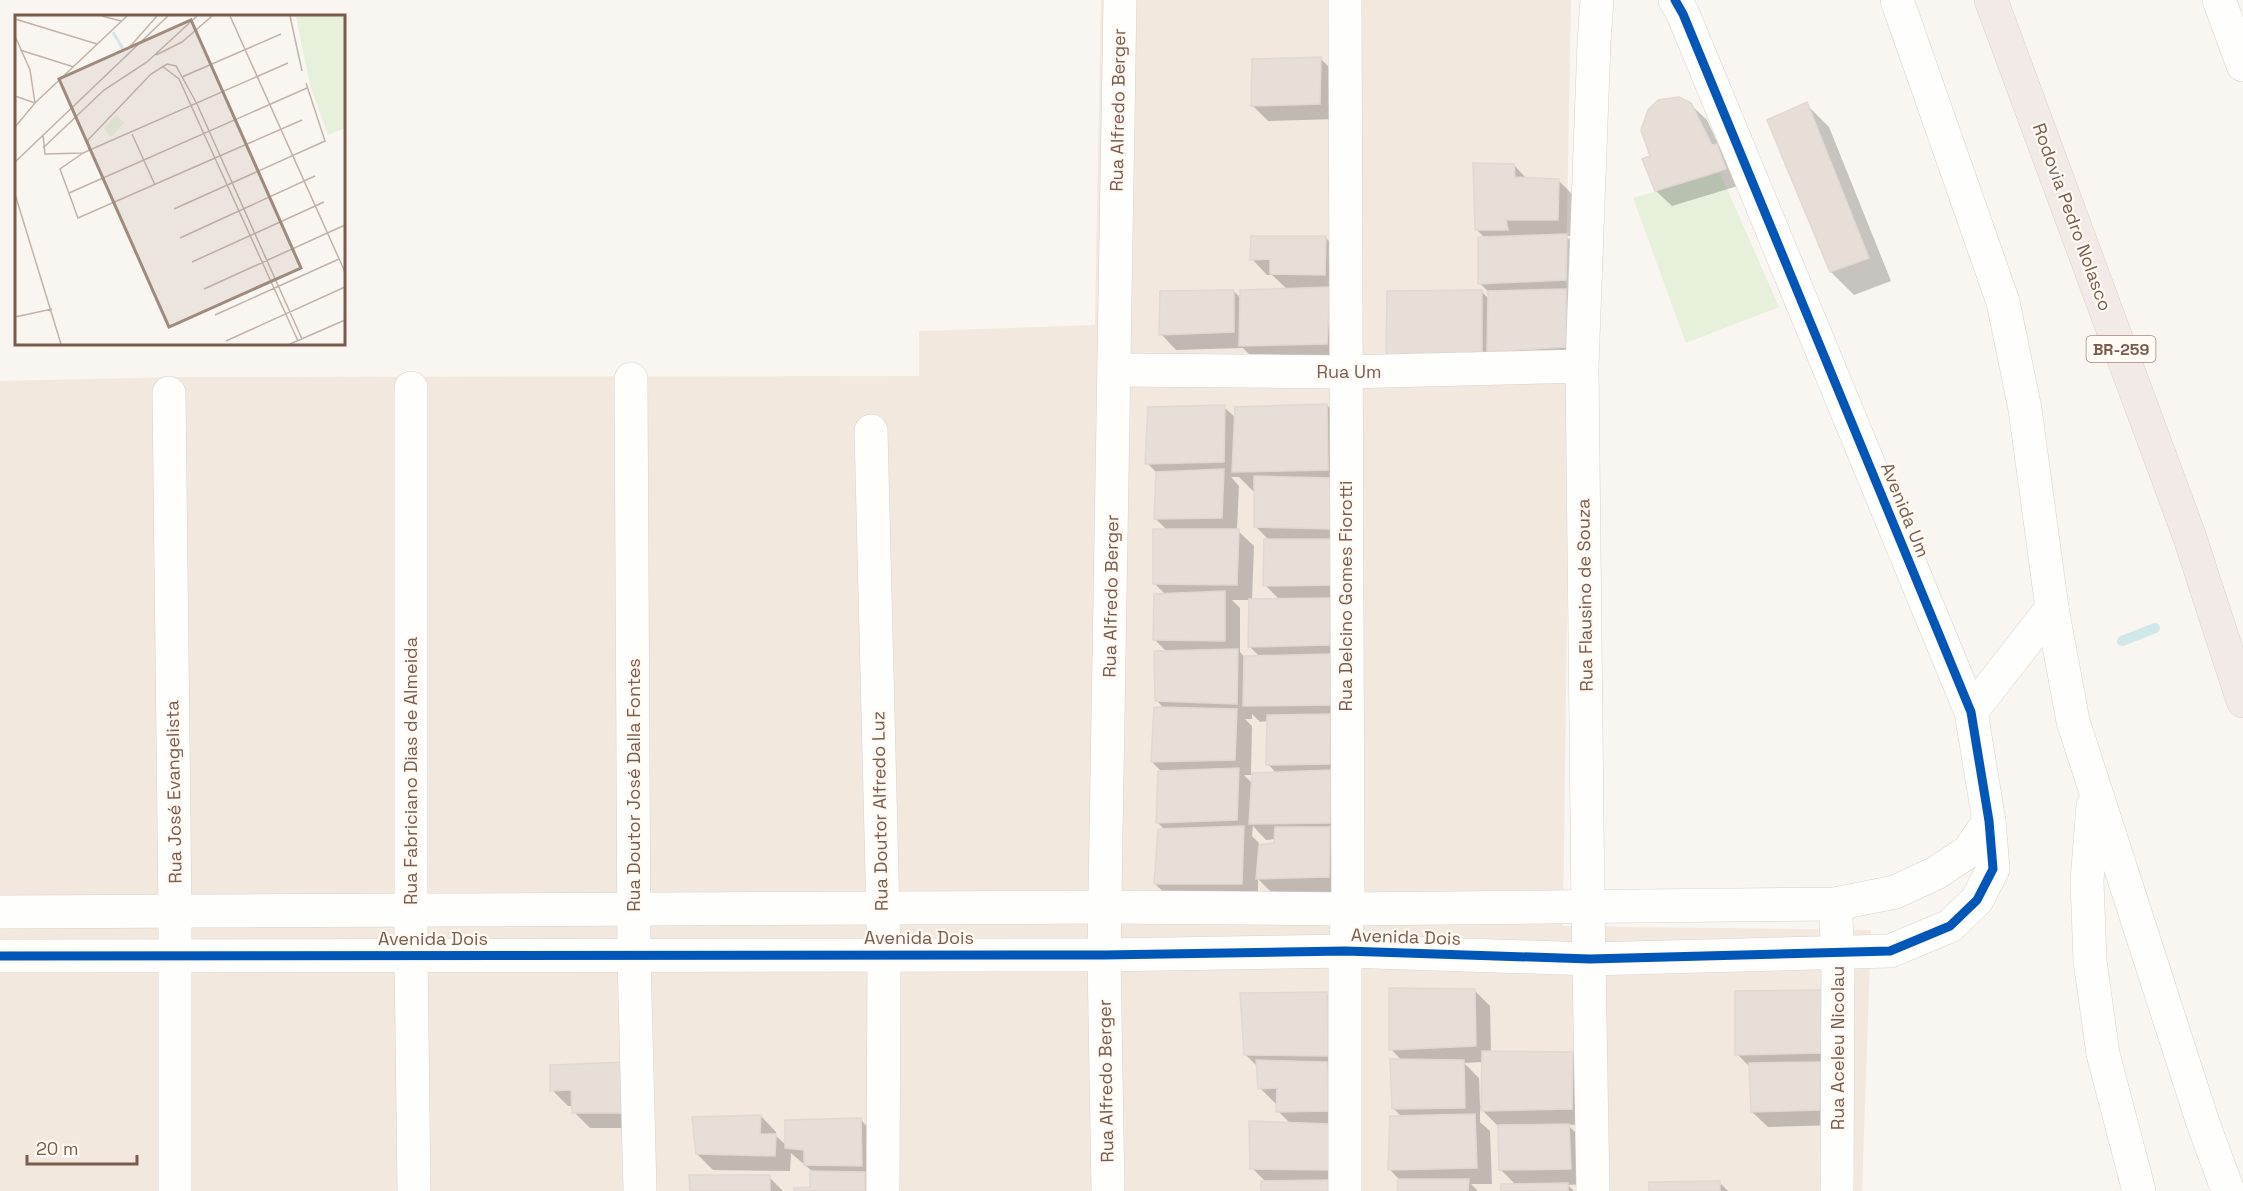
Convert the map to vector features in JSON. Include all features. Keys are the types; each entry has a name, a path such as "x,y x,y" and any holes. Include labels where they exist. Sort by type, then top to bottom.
{"highway":[{"name":"Rodovia Pedro Nolasco","path":"1991,0 2190,535 2243,700"},
{"name":"Rodovia Pedro Nolasco","path":"2190,535 2243,622"}],"street":[{"name":"Rua Alfredo Berger","path":"1108,1191 1104,955 1120,0"},
{"name":"Rua Delcino Gomes Fiorotti","path":"1345,0 1348,909 1345,951 1345,1191"},
{"name":"Rua Flausino de Souza","path":"1593,1191 1582,366 1597,0"},
{"name":"Avenida Um","path":"1675,0 1683,14 1971,712 1989,820 1993,868 1977,900 1950,926 1890,951 1839,953"},
{"path":"1897,0 2003,302 2025,409 2052,608 2073,721 2204,1124 2228,1191"},
{"path":"2219,0 2243,65"},
{"name":"Rua Um","path":"1114,370 1345,372 1582,366"},
{"name":"Rua Doutor José Dalla Fontes","path":"631,379 634,956 640,1191"},
{"name":"Rua Fabriciano Dias de Almeida","path":"411,388 411,956 414,1191"},
{"name":"Rua José Evangelista","path":"170,393 176,1191"},
{"name":"Rua Doutor Alfredo Luz","path":"871,431 884,955 884,1191"},
{"path":"1971,712 2052,608"},
{"path":"2094,789 2087,880 2090,961 2103,1054 2139,1191"},
{"name":"Avenida Dois","path":"0,912 1105,907 1588,908 1835,904 1895,892 1936,873 1969,851 1989,820"},
{"name":"Rua Aceleu Nicolau","path":"1835,904 1839,953 1837,1191"},
{"name":"Avenida Dois","path":"0,956 1104,955 1345,951 1590,959 1839,953"}],"shaded area":[{"path":"1101,0 1571,0 1565,331 1568,537 1563,926 1871,930 1862,1191 0,1191 0,381 178,377 919,376 919,331 1095,325"}],"green space":[{"path":"1720,173 1779,307 1686,343 1633,198"}],"building":[{"path":"1321,57 1320,104 1251,106 1252,59"},
{"path":"1679,97 1691,103 1712,145 1717,144 1726,169 1655,191 1642,159 1650,156 1641,130 1648,110 1658,100"},
{"path":"1807,102 1869,258 1830,272 1767,120"},
{"path":"1473,163 1514,164 1515,177 1559,179 1558,220 1506,220 1508,230 1475,230"},
{"path":"1567,234 1566,280 1478,284 1478,237"},
{"path":"1251,236 1326,236 1325,275 1270,274 1270,259 1250,260"},
{"path":"1330,287 1327,344 1239,346 1240,290"},
{"path":"1566,289 1566,347 1487,352 1488,291"},
{"path":"1234,290 1234,332 1159,335 1160,291"},
{"path":"1482,290 1482,355 1386,357 1387,291"},
{"path":"1327,404 1328,470 1232,472 1235,407"},
{"path":"1225,405 1224,462 1145,464 1148,407"},
{"path":"1224,469 1222,518 1154,519 1156,472"},
{"path":"1254,476 1330,478 1331,529 1254,527"},
{"path":"1153,529 1239,529 1237,585 1153,584"},
{"path":"1264,539 1331,539 1331,585 1263,586"},
{"path":"1225,591 1225,641 1153,640 1154,594"},
{"path":"1331,598 1329,645 1248,647 1249,599"},
{"path":"1238,649 1237,704 1155,701 1154,651"},
{"path":"1330,654 1331,705 1243,706 1244,656"},
{"path":"1154,707 1237,709 1235,760 1151,762"},
{"path":"1331,714 1330,764 1266,765 1267,715"},
{"path":"1239,768 1237,820 1156,823 1158,771"},
{"path":"1331,770 1330,823 1249,824 1252,773"},
{"path":"1244,826 1242,884 1154,884 1158,829"},
{"path":"1275,827 1330,827 1329,877 1256,879 1259,845 1274,843"},
{"path":"1389,988 1475,989 1476,1046 1389,1050"},
{"path":"1826,990 1821,1053 1735,1055 1735,991"},
{"path":"1327,992 1328,1056 1244,1055 1240,993"},
{"path":"1482,1051 1573,1052 1572,1109 1481,1111"},
{"path":"1390,1059 1464,1060 1465,1108 1392,1109"},
{"path":"1256,1060 1327,1062 1328,1111 1276,1112 1277,1088 1258,1089"},
{"path":"627,1062 629,1113 572,1113 571,1090 550,1091 550,1065"},
{"path":"1821,1062 1820,1110 1751,1112 1749,1063"},
{"path":"1475,1114 1477,1168 1388,1170 1390,1116"},
{"path":"761,1115 760,1134 776,1134 775,1156 696,1154 692,1117"},
{"path":"861,1118 862,1166 804,1165 804,1150 785,1148 785,1120"},
{"path":"1249,1121 1329,1124 1329,1170 1250,1169"},
{"path":"1569,1124 1571,1169 1499,1170 1498,1125"},
{"path":"810,1171 865,1172 865,1191 794,1191 794,1188 810,1187"},
{"path":"689,1175 770,1175 770,1191 690,1191"},
{"path":"1398,1179 1469,1179 1468,1191 1397,1191"},
{"path":"1328,1180 1328,1191 1261,1191 1261,1181"},
{"path":"1720,1181 1720,1191 1649,1191 1649,1182"},
{"path":"1568,1183 1568,1191 1501,1191 1501,1184"}],"waterway":[{"path":"2122,641 2155,628"}],"cycle path":[{"path":"0,956 1104,955 1345,951 1590,959 1890,951 1950,926 1977,900 1993,869 1989,821 1971,712 1683,14 1675,0"}]}
